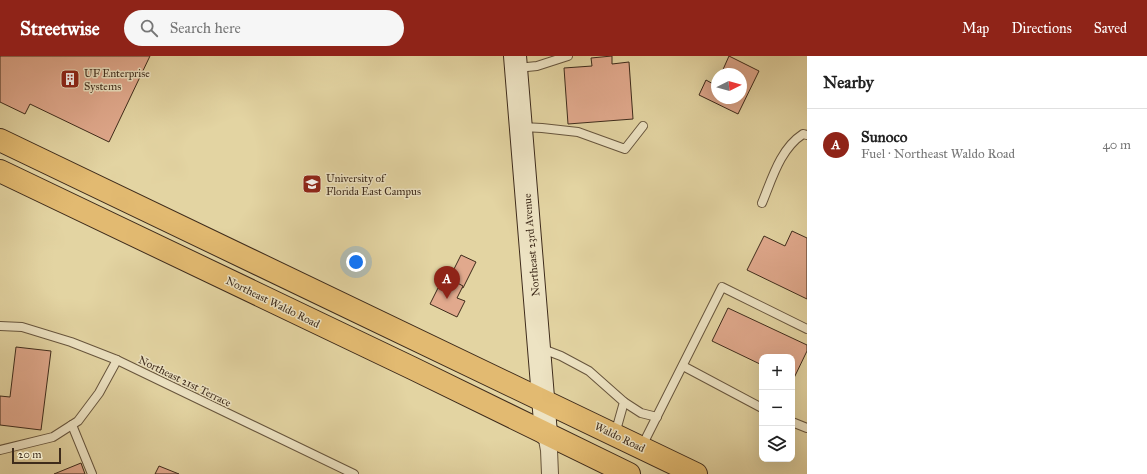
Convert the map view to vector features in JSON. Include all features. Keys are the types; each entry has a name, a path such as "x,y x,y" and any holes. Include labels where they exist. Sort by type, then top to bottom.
{"highway":[{"path":"0,140 543,400"},
{"name":"Northeast Waldo Road","path":"0,171 174,253 546,434"},
{"path":"264,298 275,272"},
{"name":"Waldo Road","path":"543,400 696,474"},
{"path":"546,434 629,474"}],"main road":[{"name":"Northeast 23rd Avenue","path":"516,62 546,434"}],"street":[{"path":"546,434 550,474"}],"lane":[{"path":"516,62 537,66 568,56"},
{"path":"521,127 578,132 625,149 643,126"},
{"path":"762,203 779,162 788,147 795,139 803,134 807,135"},
{"path":"642,447 722,287 807,329"},
{"name":"Northeast 21st Terrace","path":"0,326 22,327 71,342 116,360 354,474"},
{"path":"540,348 561,356 589,371 624,402 641,413 657,417"},
{"path":"0,450 53,437 78,421 99,393 116,360"},
{"path":"683,366 759,406"},
{"path":"614,434 624,402"},
{"path":"795,423 807,428"},
{"path":"72,425 92,474"}],"building":[{"name":"UF Enterprise Systems","path":"0,56 150,56 109,142 30,104 25,114 0,102"},
{"path":"612,56 612,64 629,62 633,119 568,124 564,68 592,66 591,58"},
{"path":"729,56 759,71 747,96 747,68 724,68"},
{"path":"706,80 711,83 711,101 699,95"},
{"path":"717,104 743,104 738,114"},
{"path":"792,231 807,238 807,299 747,270 764,236 785,246"},
{"path":"461,255 476,262 463,288 448,281"},
{"path":"450,279 463,286 457,298 465,301 457,317 430,304 438,288 444,291"},
{"path":"728,308 807,345 807,351 795,376 795,354 759,354 759,364 712,341"},
{"path":"16,347 51,351 41,430 0,425 0,396 10,397"},
{"path":"81,463 85,474 54,474"},
{"path":"159,466 179,474 155,474"}],"place":[{"name":"UF Enterprise Systems","path":"70,79"},
{"name":"University of Florida East Campus","path":"312,184"},
{"name":"Sunoco","path":"447,299"}]}
